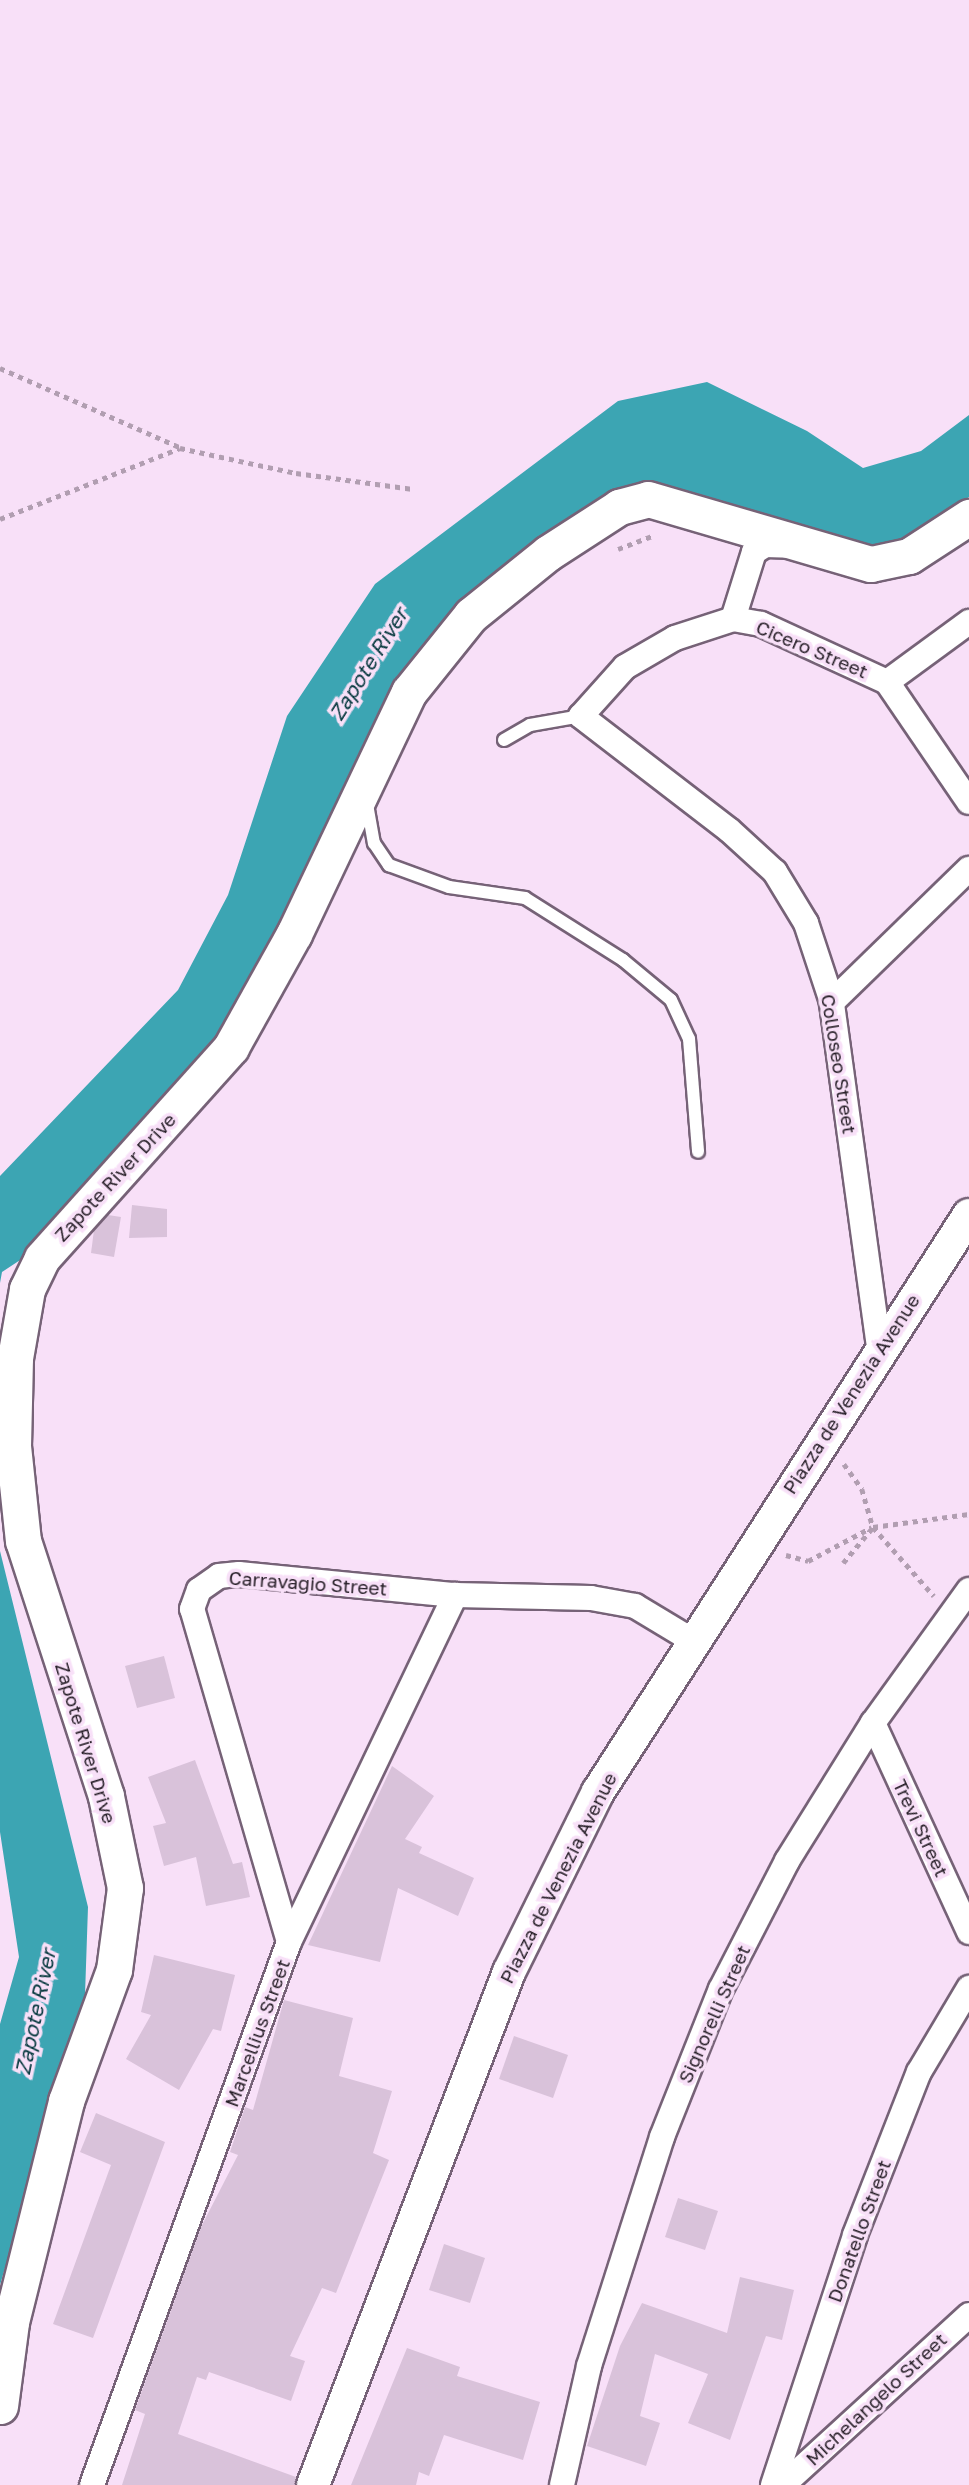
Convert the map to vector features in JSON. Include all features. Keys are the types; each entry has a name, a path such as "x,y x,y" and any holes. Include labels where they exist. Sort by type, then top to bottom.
{"main road":[{"name":"Zapote River Drive","path":"0,2406 11,2322 66,2101 114,1969 125,1888 106,1796 23,1541 13,1446 15,1358 27,1289 64,1227 231,1047 295,934 409,692 464,623 548,553 619,507 648,499 676,505 852,562 892,562 969,517"}],"street":[{"name":"Zapote River Drive","path":"733,619 754,552 765,544 797,546"},
{"name":"Cicero Street","path":"581,716 625,667 675,638 733,619 761,624 887,682 969,802"},
{"path":"887,682 969,622"},
{"name":"Colloseo Street","path":"581,716 775,872 806,923 832,1002 879,1347"},
{"path":"832,1002 969,869"},
{"name":"Piazza de Venezia Avenue","path":"313,2485 509,1972 598,1791 695,1642 879,1347 969,1215"},
{"name":"Carravagio Street","path":"289,1942 191,1609 199,1590 219,1576 239,1574 455,1595 591,1598 635,1606 695,1642"},
{"name":"Signorelli Street","path":"562,2485 589,2366 642,2200 721,1989 787,1861 873,1723 969,1590"},
{"name":"Marcellius Street","path":"92,2485 289,1942 455,1595"},
{"name":"Trevi Street","path":"873,1723 969,1932"},
{"name":"Donatello Street","path":"773,2485 855,2235 919,2072 969,1988"},
{"name":"Michelangelo Street","path":"783,2485 969,2315"}],"lane":[{"path":"503,740 530,725 581,716"},
{"path":"365,782 374,843 389,865 449,887 525,898 623,960 671,1000 689,1039 698,1152"}],"path":[{"path":"0,368 180,447 296,473 413,489"},
{"path":"0,519 180,447"},
{"path":"612,552 659,532"},
{"path":"824,1435 862,1489 873,1527 953,1613"},
{"path":"757,1542 808,1561 873,1527 969,1514"},
{"path":"843,1563 873,1527"}],"water":[{"name":"Zapote River","path":"707,382 807,431 863,468 921,451 969,415 969,497 869,563 650,484 464,598 194,1090 43,1245 2,1272 0,1283 0,1176 178,990 228,895 287,716 375,584 618,401"},
{"name":"Zapote River","path":"0,1551 88,1907 85,1995 0,2285 0,2024 19,1957 0,1832"}],"building":[{"path":"132,1205 167,1209 167,1237 129,1238"},
{"path":"108,1215 121,1217 114,1257 91,1253 94,1230"},
{"path":"164,1656 175,1698 137,1708 125,1666"},
{"path":"195,1760 233,1864 242,1862 250,1897 206,1906 196,1857 164,1866 153,1826 166,1823 148,1777"},
{"path":"392,1766 434,1796 405,1839 422,1847 419,1853 474,1878 458,1916 398,1888 380,1962 308,1945"},
{"path":"154,1955 235,1975 221,2031 213,2029 179,2090 126,2059 151,2015 141,2012"},
{"path":"284,2000 353,2018 339,2076 392,2091 373,2153 389,2160 336,2293 322,2288 290,2356 305,2361 291,2401 209,2372 206,2380 197,2377 178,2434 296,2477 295,2485 122,2485 145,2414 135,2410 201,2227 238,2155 230,2152 245,2107 253,2110"},
{"path":"514,2036 568,2055 553,2098 499,2079"},
{"path":"96,2113 165,2142 93,2338 53,2324 111,2165 80,2152"},
{"path":"678,2198 718,2211 705,2250 665,2237"},
{"path":"444,2244 485,2258 470,2303 429,2290"},
{"path":"740,2277 794,2290 782,2340 766,2336 730,2440 688,2423 708,2374 655,2354 640,2416 660,2423 646,2466 587,2446 620,2346 642,2303 727,2333"},
{"path":"407,2348 460,2367 457,2376 540,2402 523,2460 444,2435 429,2476 419,2472 416,2485 351,2485"}]}
